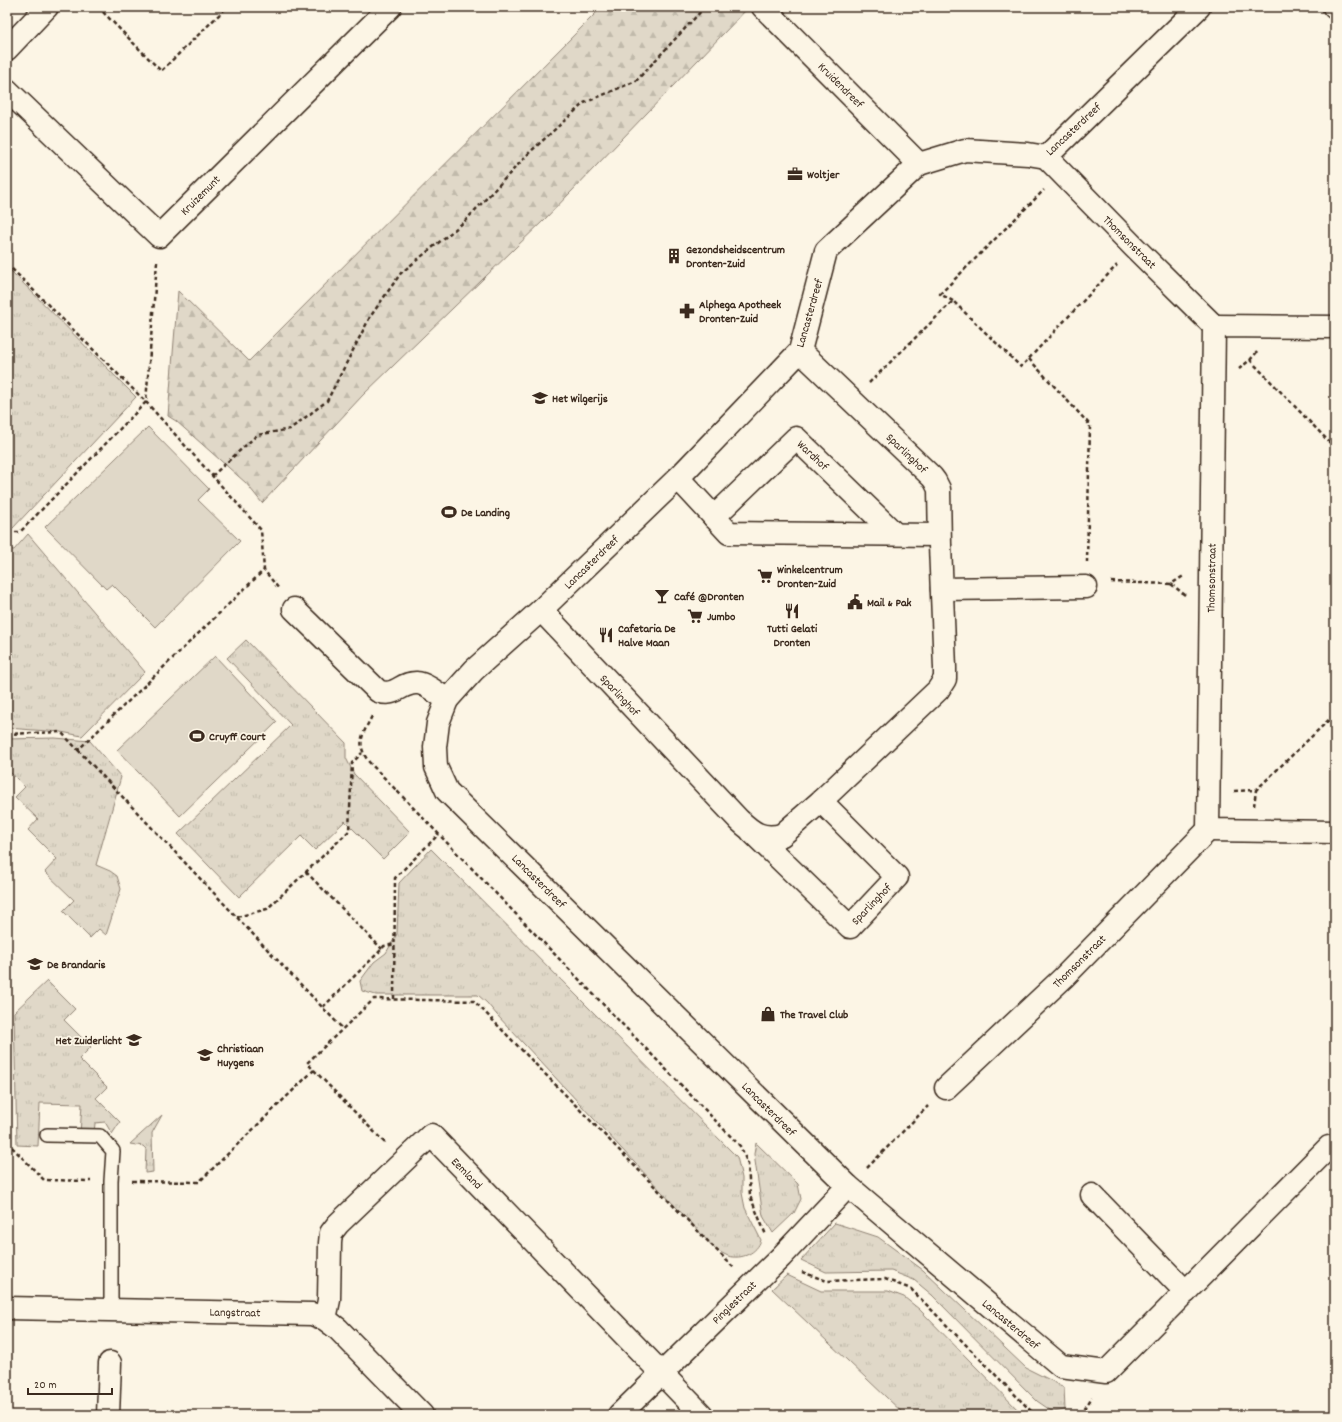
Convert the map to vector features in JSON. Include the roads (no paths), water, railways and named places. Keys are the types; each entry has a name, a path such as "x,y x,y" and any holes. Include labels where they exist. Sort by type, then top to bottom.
{"street":[{"path":"7,49 47,7"},
{"name":"Kruizemunt","path":"7,90 159,236 390,7"},
{"name":"Kruidendreef","path":"763,7 919,164"},
{"name":"Lancasterdreef","path":"1199,7 1046,157 1028,154 965,150 919,164 826,251 800,351 678,478 541,610 474,670 447,700 438,722 435,747 436,767 447,791 848,1186 1061,1366 1106,1372 1328,1147 1335,1147"},
{"name":"Thomsonstraat","path":"946,1088 1063,978 1208,830 1214,326 1046,157"},
{"path":"1214,326 1335,327"},
{"name":"Sparlinghof","path":"751,831 762,837 782,835 821,801 938,690 945,679 939,534 939,489 935,481 800,351"},
{"name":"Wardhof","path":"714,517 796,438 895,534"},
{"path":"678,478 729,534 939,534"},
{"path":"942,589 1086,587"},
{"path":"294,609 378,691 384,694 393,693 409,684 416,683 422,684 447,700"},
{"name":"Sparlinghof","path":"541,610 739,820 850,927 897,877 821,801"},
{"path":"1208,830 1335,832"},
{"name":"Eemland","path":"325,1319 329,1300 331,1233 338,1224 431,1136 662,1373"},
{"name":"Pinglestraat","path":"619,1415 780,1257 848,1186"},
{"path":"1092,1195 1186,1292"},
{"name":"Langstraat","path":"7,1308 312,1314 325,1319 338,1329 422,1415"},
{"path":"108,1415 110,1363"},
{"path":"662,1373 702,1415"}],"lane":[{"path":"47,1136 100,1136 113,1151 111,1181 111,1310"}],"place":[{"name":"Woltjer","path":"795,174"},
{"name":"Gezondsheidscentrum Dronten-Zuid","path":"674,256"},
{"name":"Alphega Apotheek Dronten-Zuid","path":"687,311"},
{"name":"Het Wilgerijs","path":"540,398"},
{"name":"De Landing","path":"449,512"},
{"name":"Winkelcentrum Dronten-Zuid","path":"765,576"},
{"name":"Café @Dronten","path":"662,596"},
{"name":"Mail & Pak","path":"855,602"},
{"name":"Tutti Gelati Dronten","path":"792,611"},
{"name":"Jumbo","path":"695,616"},
{"name":"Cafetaria De Halve Maan","path":"606,635"},
{"name":"Cruyff Court","path":"197,736"},
{"name":"De Brandaris","path":"35,964"},
{"name":"The Travel Club","path":"768,1014"},
{"name":"Het Zuiderlicht","path":"134,1040"},
{"name":"Christiaan Huygens","path":"205,1055"}]}
